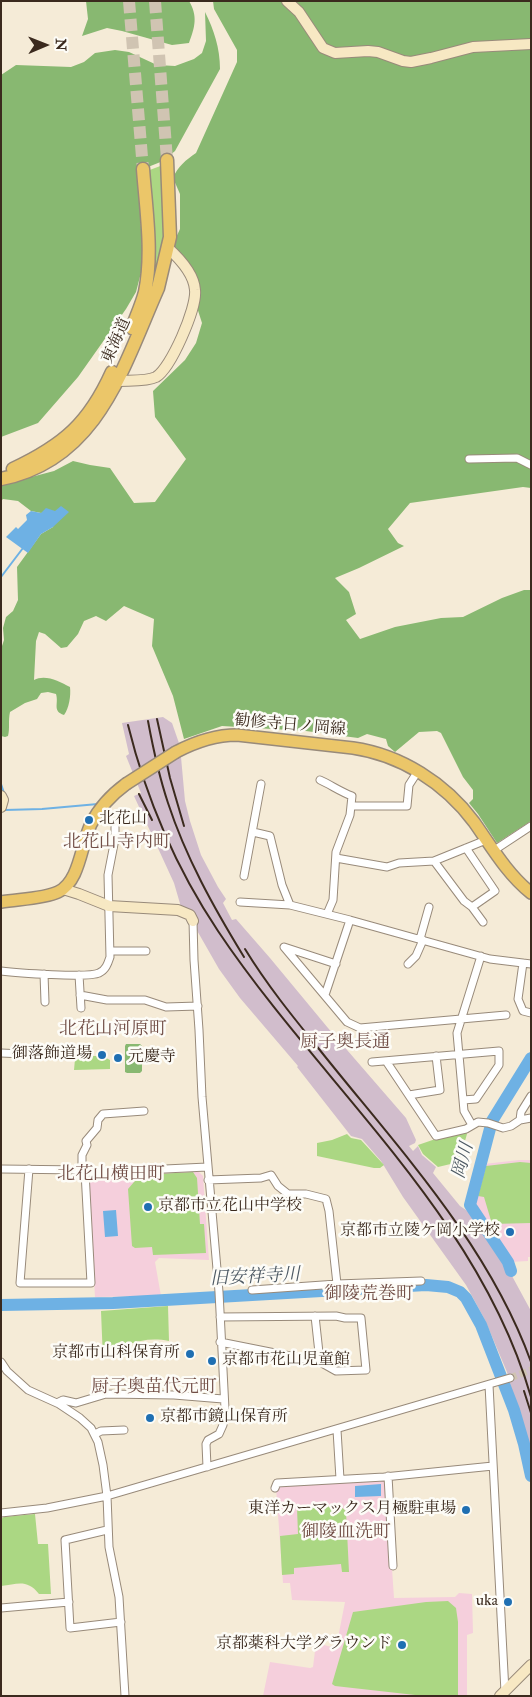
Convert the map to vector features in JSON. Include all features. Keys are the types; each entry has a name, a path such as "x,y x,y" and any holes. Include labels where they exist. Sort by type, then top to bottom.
{"highway":[{"name":"東海道","path":"1,478 18,475 37,468 63,451 79,438 106,403 158,288 168,248 170,211 167,160"},
{"name":"東海道","path":"1,472 14,469 60,443 83,421 109,379 130,332 144,294 148,253 143,169"}],"main road":[{"name":"勧修寺日ノ岡線","path":"63,890 72,879 86,834 96,815 113,794 176,752 203,740 237,735 363,749 392,758 418,771 445,790 458,803 511,874 529,889"},
{"path":"1,902 46,895 63,890"}],"street":[{"path":"287,1 299,12 323,48 335,53 378,52 411,62 473,47 531,44"},
{"path":"117,381 154,378 161,373 180,342 190,317 195,290 193,281 179,259 168,248"},
{"path":"469,459 517,458 531,464"},
{"path":"351,806 407,806 409,785 418,771"},
{"path":"320,780 352,796 350,815 336,852 333,900 327,914"},
{"path":"244,876 261,784"},
{"path":"1,796 3,800 1,807"},
{"path":"493,851 531,826"},
{"path":"1,971 79,975 101,972 107,966 110,957 108,875 115,839 115,827"},
{"path":"252,832 270,836 282,884 290,905"},
{"path":"336,858 387,868 399,863 434,861 486,840"},
{"path":"466,848 495,892 472,907"},
{"path":"434,861 464,901 472,907 483,922"},
{"path":"63,890 109,906 173,909 188,914 194,921 194,960 202,1097 219,1292 220,1342 225,1409 223,1425 218,1436 208,1440 206,1444 207,1467"},
{"path":"240,902 290,905 481,956 527,964 518,999 523,1011 531,1012"},
{"path":"408,964 416,956 422,940 429,907"},
{"path":"325,995 350,920"},
{"path":"336,964 284,947 346,1022 360,1028 506,1015"},
{"path":"110,951 146,951"},
{"path":"472,1125 464,1111 457,1033 481,956"},
{"path":"44,974 45,1002"},
{"path":"79,975 81,1008"},
{"path":"80,995 107,1000 145,1000 166,1007 198,1006"},
{"path":"372,1062 499,1050 499,1066 476,1099 463,1100"},
{"path":"1,1053 69,1056"},
{"path":"409,1095 440,1090 436,1056"},
{"path":"386,1061 436,1136 466,1129 478,1122 503,1128 520,1120 531,1118"},
{"path":"520,1120 521,1112 531,1096"},
{"path":"29,1169 20,1283 92,1283 82,1155 87,1145 86,1141 97,1128 98,1120 103,1114 144,1111"},
{"path":"1,1169 102,1172 207,1167"},
{"path":"208,1180 261,1178 271,1175 278,1186 288,1194 306,1194 326,1199 337,1284"},
{"path":"252,1290 421,1281"},
{"path":"314,1316 320,1362"},
{"path":"220,1317 336,1316 361,1318 366,1370 336,1371 320,1362 220,1342"},
{"path":"1,1362 7,1371 28,1390 57,1403 80,1418 95,1434 101,1452 107,1496 108,1547 117,1582 124,1696"},
{"path":"1,1513 46,1508 107,1496 337,1430 396,1410 505,1379"},
{"path":"489,1385 503,1694"},
{"path":"57,1403 58,1400 63,1400 76,1403 106,1394 174,1395 223,1399"},
{"path":"95,1434 101,1430 124,1430"},
{"path":"337,1430 340,1479"},
{"path":"274,1488 277,1483 388,1476 493,1466"},
{"path":"388,1476 393,1566"},
{"path":"107,1530 65,1540 70,1628 120,1622"},
{"path":"1,1608 69,1602"},
{"path":"503,1694 531,1665"}],"shaded area":[{"path":"163,717 172,723 180,746 185,801 201,855 226,899 223,903 232,920 236,919 406,1118 416,1140 415,1143 409,1146 413,1151 418,1146 422,1155 436,1167 433,1173 460,1206 472,1214 499,1252 531,1311 531,1466 507,1372 485,1320 466,1285 403,1197 381,1161 362,1139 351,1136 298,1066 240,998 219,969 181,907 174,883 134,796 141,793 126,756 129,754 122,723"},
{"name":"京都市立陵ケ岡小学校","path":"531,1160 531,1257 528,1257 528,1261 510,1262 472,1207 484,1164"},
{"name":"京都市立花山中学校","path":"197,1170 203,1176 209,1260 159,1258 155,1262 161,1296 95,1297 88,1177"},
{"path":"383,1479 386,1481 394,1598 455,1597 459,1593 472,1594 473,1633 467,1635 467,1696 263,1696 270,1662 310,1668 313,1667 316,1643 336,1648 345,1602 292,1600 290,1583 283,1583 276,1487 278,1485"}],"green space":[{"path":"86,1 189,1 195,17 193,32 189,43 172,45 107,28 82,36 88,19"},
{"path":"213,1 531,1 531,488 523,487 410,503 388,529 398,543 404,546 335,578 349,592 356,614 346,620 360,639 395,627 441,618 463,617 502,598 524,590 531,590 531,821 497,843 469,803 473,799 473,790 463,777 441,733 437,731 419,732 395,752 388,746 386,739 367,734 358,738 306,731 222,726 184,739 173,696 152,646 154,619 124,606 106,621 96,616 84,621 78,634 67,647 61,648 45,634 39,632 36,641 34,680 47,678 70,687 67,709 64,715 60,713 57,709 56,694 41,693 37,699 25,703 10,712 8,736 1,736 1,649 4,640 3,628 6,617 13,611 18,600 17,567 41,534 53,527 55,511 41,513 31,511 18,501 3,499 1,501 1,485 54,471 73,461 110,468 134,503 155,502 186,459 155,417 153,391 185,360 196,343 202,323 185,270 173,244 180,229 180,194 173,178 177,170 196,153 237,62 237,50 214,9"},
{"path":"205,12 216,39 220,69 175,151 163,161 138,171 143,265 136,292 78,377 38,423 1,437 1,75 16,65 71,67 84,62 95,53 115,50 129,52 157,65 175,66 194,59 202,53 206,41"},
{"path":"163,165 164,244 153,287 147,171"},
{"path":"126,1044 140,1044 142,1046 142,1071 140,1073 125,1072"},
{"path":"77,1056 102,1056 110,1060 110,1069 74,1070"},
{"path":"466,1132 459,1162 438,1167 423,1154 418,1145 450,1134"},
{"path":"347,1134 351,1138 361,1140 384,1165 380,1168 374,1168 317,1156 317,1143"},
{"name":"京都市立陵ケ岡小学校","path":"520,1162 531,1163 531,1223 492,1224 484,1197 478,1196 486,1166"},
{"path":"193,1172 197,1178 200,1224 204,1224 206,1253 153,1255 152,1247 135,1248 132,1246 128,1189 140,1175"},
{"path":"168,1306 169,1341 151,1340 134,1343 118,1350 103,1360 101,1311"},
{"path":"340,1506 346,1511 349,1572 342,1572 341,1564 294,1568 294,1574 282,1575 280,1536 298,1534 297,1508"},
{"path":"35,1514 38,1544 48,1544 51,1594 39,1594 35,1589 26,1584 1,1586 1,1519 4,1517"},
{"name":"京都薬科大学グラウンド","path":"448,1601 456,1608 458,1622 458,1696 424,1696 335,1686 332,1684 353,1612 426,1602"}],"water":[{"path":"61,506 69,512 53,527 41,534 28,553 6,537 27,520 26,515 31,511 41,513 46,508 55,511"},
{"path":"116,1210 118,1236 105,1237 103,1211"},
{"path":"381,1484 381,1496 355,1497 355,1486"}],"waterway":[{"path":"1,577 23,548"},
{"path":"1,784 4,793"},
{"path":"5,810 98,804"},
{"name":"岡川","path":"511,1271 508,1262 470,1205 492,1121 531,1058"},
{"name":"旧安祥寺川","path":"1,1305 113,1303 426,1285 448,1287 460,1292 466,1298 481,1325 514,1410 531,1476"}],"tunnel":[{"path":"129,1 143,169"},
{"path":"155,1 167,160"},
{"path":"510,1378 531,1370"}],"railway":[{"path":"157,719 170,778 184,826"},
{"path":"148,721 162,783 183,843 222,920 244,957"},
{"path":"128,725 153,806 176,857 203,907 259,988 436,1209 474,1268 507,1330 531,1397"},
{"path":"139,794 152,820"},
{"path":"245,949 280,1000 409,1160 466,1237 491,1277 513,1318 531,1362"},
{"path":"524,1391 531,1413"}],"place":[{"name":"北花山","path":"89,820"},
{"name":"御落飾道場","path":"102,1055"},
{"name":"元慶寺","path":"118,1058"},
{"name":"京都市立花山中学校","path":"148,1207"},
{"name":"京都市立陵ケ岡小学校","path":"510,1232"},
{"name":"京都市山科保育所","path":"190,1354"},
{"name":"京都市花山児童館","path":"212,1361"},
{"name":"京都市鏡山保育所","path":"150,1418"},
{"name":"東洋カーマックス月極駐車場","path":"466,1510"},
{"name":"uka","path":"508,1602"},
{"name":"京都薬科大学グラウンド","path":"402,1645"}],"district":[{"name":"北花山寺内町","path":"117,843"},
{"name":"北花山河原町","path":"113,1030"},
{"name":"厨子奥長通","path":"345,1043"},
{"name":"北花山横田町","path":"111,1175"},
{"name":"御陵荒巻町","path":"369,1295"},
{"name":"厨子奥苗代元町","path":"154,1388"},
{"name":"御陵血洗町","path":"346,1533"}]}
